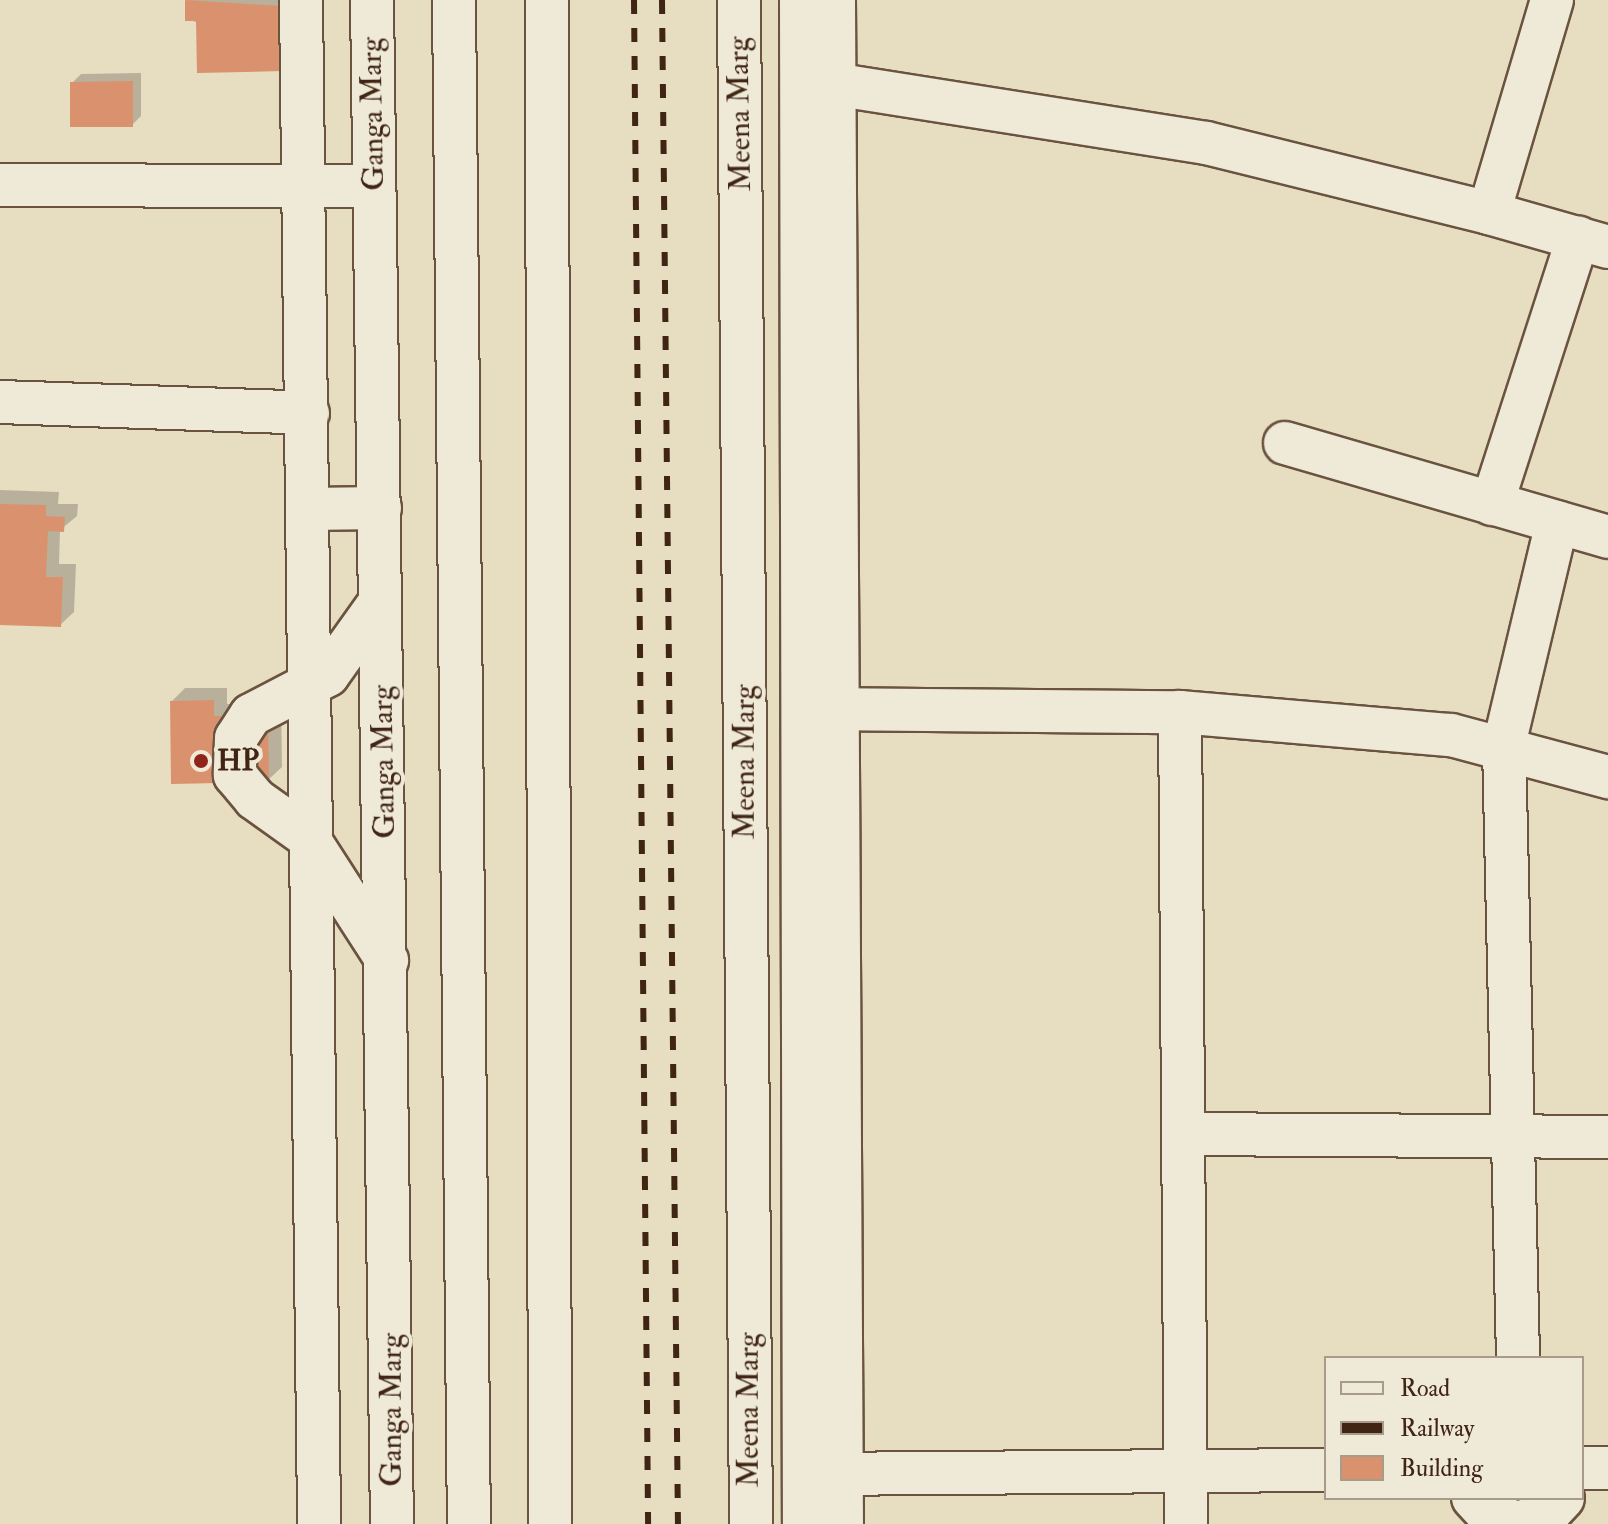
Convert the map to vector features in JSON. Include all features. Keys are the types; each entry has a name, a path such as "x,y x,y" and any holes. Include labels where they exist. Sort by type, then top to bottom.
{"street":[{"path":"301,0 308,413 307,836 319,1524"},
{"name":"Ganga Marg","path":"372,0 388,961 392,1524"},
{"path":"454,0 469,1524"},
{"path":"547,0 550,1524"},
{"name":"Meena Marg","path":"739,0 751,1524"},
{"name":"Meena Marg","path":"801,0 818,82"},
{"path":"834,0 818,82 823,710 823,1474 842,1524"},
{"path":"1489,213 1552,0"},
{"path":"818,82 1206,143 1593,242 1492,504"},
{"path":"0,185 374,186"},
{"path":"0,402 308,413"},
{"path":"1285,443 1608,537"},
{"path":"308,509 380,508"},
{"path":"1518,1356 1516,1138 1504,745 1557,522"},
{"path":"380,602 328,675 307,690 251,715 236,738 235,775 255,799 307,836 388,961"},
{"path":"823,710 1180,712 1504,745 1608,777"},
{"path":"1180,712 1186,1524"},
{"path":"1183,1134 1608,1137"},
{"path":"1584,1468 1608,1468"},
{"path":"750,1478 823,1474 1324,1470"},
{"name":"Meena Marg","path":"804,1524 823,1474"},
{"path":"1475,1500 1486,1512 1518,1524 1550,1512 1561,1500"}],"building":[{"path":"185,0 281,6 283,71 197,73 196,21 185,21"},
{"path":"133,81 133,127 70,127 70,82"},
{"path":"0,504 46,505 46,516 65,517 64,532 48,531 46,577 63,577 61,627 0,625"},
{"path":"214,700 214,716 268,716 269,782 171,784 170,701"}],"railway":[{"path":"634,0 648,1524"},
{"path":"662,0 678,1524"}],"place":[{"name":"HP","path":"201,761"}]}
